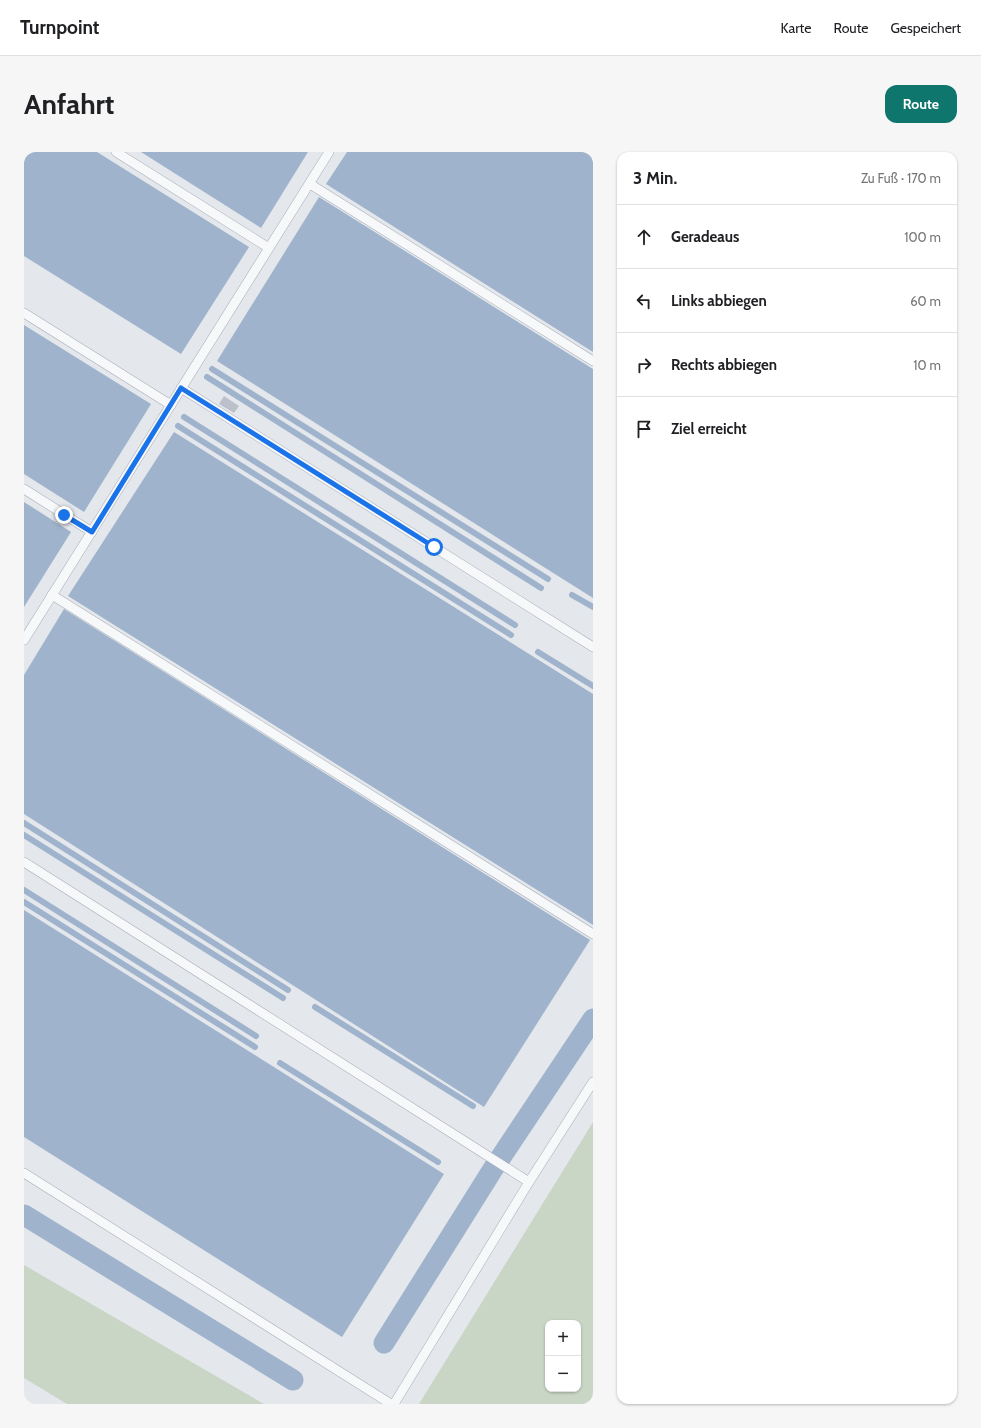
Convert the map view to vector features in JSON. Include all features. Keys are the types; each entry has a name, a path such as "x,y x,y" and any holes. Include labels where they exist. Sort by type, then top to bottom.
{"lane":[{"path":"116,152 269,248"},
{"path":"24,640 329,152"},
{"path":"310,184 593,361"},
{"path":"24,313 171,405"},
{"path":"181,388 593,647"},
{"path":"24,489 92,532"},
{"path":"52,595 593,934"},
{"path":"24,862 529,1182"},
{"path":"24,1173 393,1404 529,1182 593,1082"}],"green space":[{"path":"593,1122 593,1404 419,1404"},
{"path":"24,1265 264,1404 67,1404 24,1378"}],"water":[{"path":"24,152 97,152 249,247 181,354 24,256"},
{"path":"141,152 308,152 261,228"},
{"path":"347,152 593,152 593,352 326,184"},
{"path":"319,197 593,369 593,598 217,361"},
{"path":"24,325 151,404 84,512 24,474"},
{"path":"174,432 593,694 593,925 68,596"},
{"path":"24,502 71,532 24,607"},
{"path":"64,609 590,940 484,1107 24,814 24,675"},
{"path":"24,910 444,1174 342,1337 24,1137"}],"building":[{"path":"224,396 239,406 234,413 219,404"}],"waterway":[{"path":"212,369 548,579"},
{"path":"207,377 541,588"},
{"path":"184,417 515,625"},
{"path":"178,426 511,635"},
{"path":"572,595 593,607"},
{"path":"538,652 593,686"},
{"path":"24,823 288,990"},
{"path":"24,835 283,998"},
{"path":"24,890 256,1036"},
{"path":"24,902 255,1047"},
{"path":"315,1007 473,1106"},
{"path":"384,1343 493,1169 593,1019"},
{"path":"280,1063 438,1162"},
{"path":"24,1215 293,1380"}],"route":[{"path":"64,515 92,532 181,388 434,547"}]}
